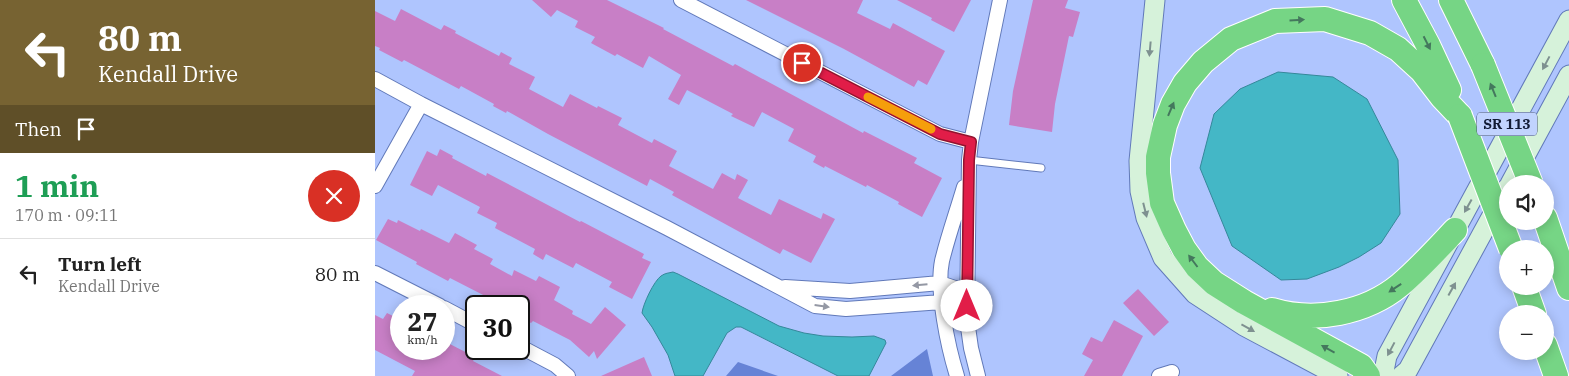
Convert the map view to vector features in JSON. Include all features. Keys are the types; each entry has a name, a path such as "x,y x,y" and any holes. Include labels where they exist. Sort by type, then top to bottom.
{"highway":[{"name":"SR 113","path":"1404,0 1428,46 1458,113 1507,240"},
{"name":"SR 113","path":"1451,0 1483,65 1527,175"},
{"path":"1368,376 1361,366 1244,302 1214,283 1197,267 1173,230 1162,203 1158,157 1165,125 1173,104 1185,82 1203,62 1231,38 1275,21 1325,18 1370,33 1398,50 1422,71 1442,98 1458,113"},
{"path":"1244,302 1282,313 1306,317 1340,313 1359,307 1379,299 1399,286 1455,230"},
{"path":"1549,230 1569,288"},
{"path":"1550,360 1556,376"}],"street":[{"path":"681,0 940,134 971,142"},
{"path":"978,376 967,320 969,164 971,142 1001,0"},
{"path":"1155,0 1139,160 1140,191 1147,218 1163,258 1195,294 1244,326 1338,376"},
{"path":"1383,376 1387,356 1569,20"},
{"path":"1515,175 1569,75"},
{"path":"375,79 815,306 846,310 942,302 967,292"},
{"path":"375,186 421,104"},
{"path":"957,376 951,354 940,283 942,262 969,164"},
{"path":"1401,376 1408,370 1499,203"},
{"path":"375,273 418,295"},
{"path":"779,286 850,291 940,283 967,292"},
{"path":"530,352 555,365 568,376"}],"lane":[{"path":"969,164 1041,168"}],"shaded area":[{"path":"1278,72 1333,77 1367,99 1398,160 1400,214 1381,243 1339,267 1307,279 1281,280 1232,246 1200,168 1214,114 1240,89"},
{"path":"673,272 779,326 823,336 874,336 885,340 886,343 869,376 838,376 741,327 736,327 727,333 703,376 675,376 668,355 642,313 649,293 658,279 664,274"},
{"path":"927,349 933,376 891,376"},
{"path":"738,362 778,376 726,376"}],"building":[{"path":"532,0 607,0 664,28 733,66 735,64 863,133 864,131 917,158 914,163 942,178 922,217 867,185 866,187 825,166 824,168 813,162 816,156 788,141 794,129 762,112 754,127 687,90 679,105 668,99 681,75 649,56 643,68 617,54 615,56 591,43 595,37 575,27 578,21 557,10 551,17"},
{"path":"746,0 863,0 857,13 890,29 893,23 945,51 927,85 918,80 914,87 844,49"},
{"path":"897,0 971,0 954,32"},
{"path":"1033,0 1068,0 1065,8 1080,12 1073,37 1069,36 1055,104 1052,132 1009,125 1013,91"},
{"path":"401,9 441,30 444,25 456,31 455,33 499,56 501,52 512,58 509,64 535,77 529,89 563,107 570,94 622,118 618,125 652,143 654,139 677,151 669,166 713,189 722,173 735,180 737,174 748,180 738,198 771,215 779,199 821,219 823,213 835,219 811,263 783,249 780,254 672,195 674,192 650,179 647,186 507,111 506,113 493,106 494,104 461,86 459,89 404,60 402,62 379,50 380,48 375,46 375,11 395,21"},
{"path":"440,149 453,156 452,158 486,176 487,173 644,254 642,258 651,262 632,299 609,287 612,282 576,263 573,268 546,254 543,260 533,254 535,249 495,228 497,223 477,213 480,207 438,185 432,196 410,185 427,151 437,156"},
{"path":"388,219 397,223 398,220 420,231 421,229 449,243 455,233 477,245 474,249 493,259 490,264 512,276 514,270 536,281 539,276 560,287 554,300 573,311 572,314 591,324 605,307 626,325 597,359 594,351 589,357 570,340 533,321 530,322 530,295 483,295 450,278 448,281 376,240"},
{"path":"1138,289 1169,322 1154,336 1123,303"},
{"path":"387,313 390,314 390,358 375,350 375,315 383,319"},
{"path":"1114,320 1143,336 1122,376 1084,376 1093,360 1082,354 1091,337 1102,342"},
{"path":"455,347 465,352 465,360 474,360 502,376 412,376 415,371 394,360 455,360"},
{"path":"644,357 652,376 601,376"}],"slow traffic":[{"path":"868,97 931,129"}],"route":[{"path":"802,63 940,134 971,142 969,160 967,306"}]}
